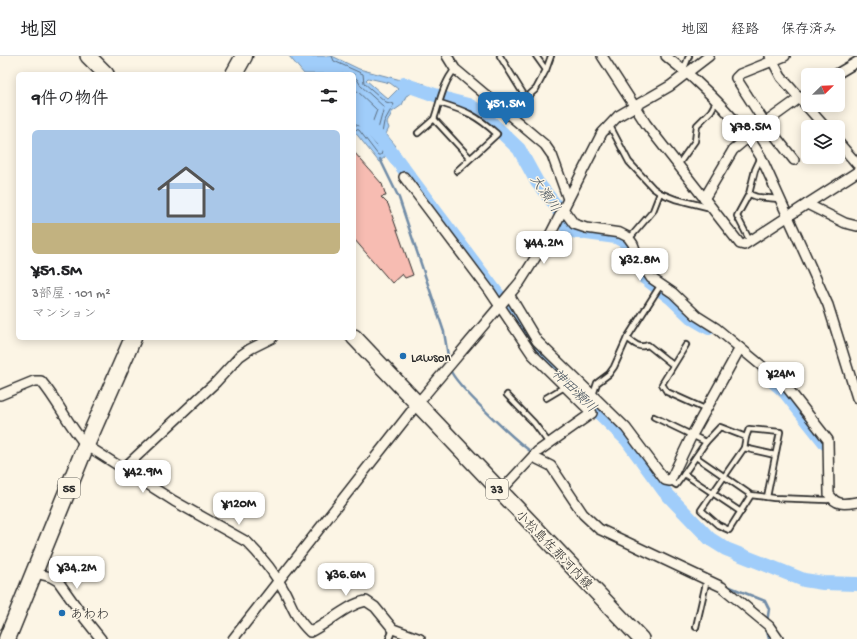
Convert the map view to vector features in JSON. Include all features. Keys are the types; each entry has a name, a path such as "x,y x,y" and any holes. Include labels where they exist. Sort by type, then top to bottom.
{"highway":[{"path":"235,72 244,56"},
{"path":"247,72 256,56"},
{"name":"55","path":"7,639 34,573 82,440 121,340"},
{"name":"55","path":"0,629 82,440 132,340"}],"main road":[{"path":"88,56 104,72"},
{"name":"小松島佐那河内線","path":"356,339 640,639"}],"street":[{"path":"447,56 455,69 545,145 552,155 568,199"},
{"path":"602,56 634,106 740,244 744,245 857,172"},
{"path":"666,56 696,81 749,136 761,157 828,305 836,326 857,398"},
{"path":"233,639 417,404 505,301 534,263 602,133 609,124 618,116 634,106 670,86 709,56"},
{"path":"785,56 772,58 752,71 740,74 736,78 765,123 794,160"},
{"path":"772,58 781,77 818,120"},
{"path":"845,69 857,62"},
{"path":"704,198 733,150 765,123 801,96"},
{"path":"845,150 857,164"},
{"path":"404,177 537,341 626,428 665,480 670,481 692,435 707,410 738,350"},
{"path":"808,204 845,223 857,226"},
{"path":"561,212 574,224 586,228 620,233 629,239 634,244 645,271 659,288 673,293 697,316 738,350 786,386 807,415 825,435 829,449 829,494 831,498 833,501 840,504 857,502"},
{"path":"500,492 548,442 592,413 532,354 505,301"},
{"path":"123,469 216,382 240,356 268,340"},
{"path":"0,395 34,381 41,381 53,395 82,440 123,469 174,501 247,542 285,592 294,615 310,632 321,627 358,602 366,601 375,607 392,629 420,639"},
{"path":"534,455 551,466 583,514 598,528 722,587 767,624 778,639"},
{"path":"34,573 51,577 58,581 85,620 101,639"}],"lane":[{"path":"500,56 526,98"},
{"path":"536,56 546,70"},
{"path":"509,114 536,89 552,56"},
{"path":"685,73 689,56"},
{"path":"418,133 434,119 450,74 455,69"},
{"path":"441,99 479,118 497,134 457,171"},
{"path":"678,165 695,141 697,125 711,111 716,102"},
{"path":"434,119 470,158"},
{"path":"609,124 632,166 660,193 711,208"},
{"path":"750,241 737,216 749,194 755,170 761,157"},
{"path":"629,239 653,211 660,193"},
{"path":"749,194 757,197 779,199"},
{"path":"593,395 597,383 609,374 614,367 627,338 659,288"},
{"path":"627,338 638,346 643,347 648,345 673,365"},
{"path":"686,345 662,384 668,392 707,410"},
{"path":"546,398 566,386"},
{"path":"507,396 534,423 548,442"},
{"path":"654,417 706,442"},
{"path":"670,481 676,485 706,442 720,427 746,437"},
{"path":"751,496 729,530 718,526 701,510 744,448 749,429 780,432 767,497"},
{"path":"744,448 775,455"},
{"path":"696,457 751,496 828,500 831,498"},
{"path":"684,474 741,512"},
{"path":"696,627 707,579"},
{"path":"389,639 392,629"}],"water":[{"path":"289,56 332,56 359,69 401,80 425,84 422,90 418,90 406,96 402,105 392,112 387,123 389,128 386,134 396,146 386,152 385,157 379,162 356,133 356,72 302,72","holes":["368,78 390,83 398,89 388,99 366,80"]}],"building":[{"path":"356,154 382,184 386,196 381,197 388,204 413,275 405,278 402,274 392,283 356,241"}],"waterway":[{"name":"大瀬川","path":"404,84 468,105 479,111 519,149 537,182 557,207 567,228 572,231 616,237 626,242 632,250 645,278 671,298 692,318 709,328"},
{"name":"神田瀬川","path":"356,113 385,144 507,307 523,335 544,359 627,440 665,492 710,539 726,549 804,580 823,583 857,584"},
{"path":"380,159 399,198 444,332 449,362"},
{"path":"450,369 454,377 474,400 501,426 533,453"},
{"name":"大瀬川","path":"768,377 784,391 826,444"},
{"path":"564,478 572,489"},
{"path":"725,585 765,601 769,609 767,622"},
{"path":"766,628 769,639"}],"place":[{"name":"Lawson","path":"403,356"},
{"name":"あわわ","path":"62,613"}]}
